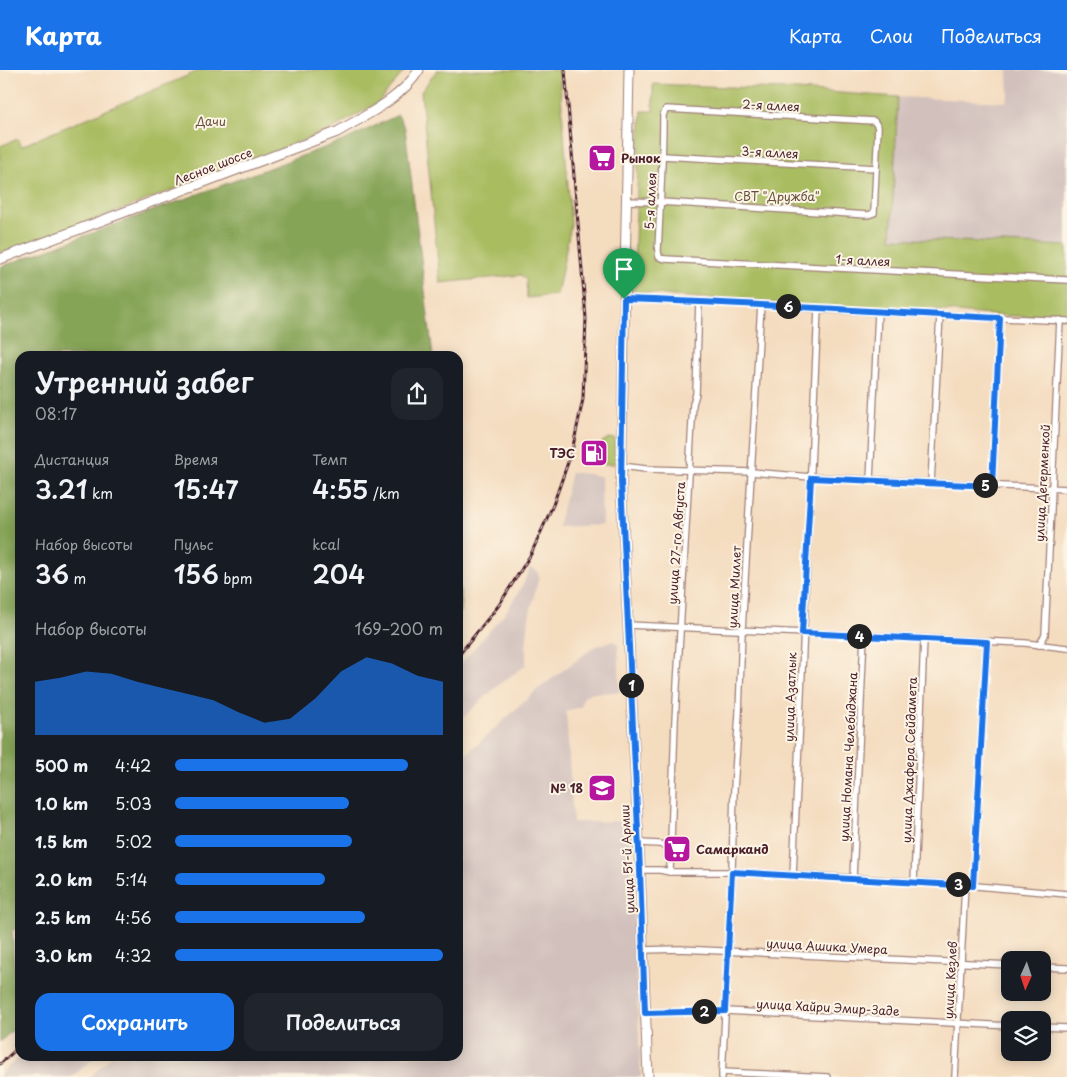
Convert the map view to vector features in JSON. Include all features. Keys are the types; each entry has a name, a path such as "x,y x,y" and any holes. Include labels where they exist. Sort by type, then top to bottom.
{"main road":[{"name":"Лесное шоссе","path":"0,259 338,132 380,107 409,83 419,70"},
{"name":"улица 51-й Армии","path":"629,70 621,466 648,1077"}],"street":[{"name":"2-я аллея","path":"663,115 666,109 874,121 878,127 876,168"},
{"name":"5-я аллея","path":"659,257 663,115"},
{"name":"3-я аллея","path":"663,156 876,168"},
{"path":"627,200 868,215 874,213 876,168"},
{"name":"1-я аллея","path":"659,257 675,260 1067,280"},
{"path":"624,299 761,304 818,309 1064,321"},
{"name":"улица 27-го Августа","path":"670,872 680,628 693,404 696,394 699,301"},
{"name":"улица Миллет","path":"722,1074 742,631 761,304"},
{"name":"улица Азатлык","path":"793,876 802,633 818,309"},
{"path":"870,480 878,312"},
{"path":"931,483 940,315"},
{"path":"992,486 1000,318"},
{"name":"улица Дегерменкой","path":"1039,646 1046,635 1051,488 1064,321"},
{"path":"621,466 646,469 751,472 811,478 1067,489"},
{"path":"628,625 987,642 1067,648"},
{"name":"улица Номана Челебиджана","path":"853,878 864,636"},
{"name":"улица Джафера Сейдамета","path":"914,882 924,639"},
{"path":"973,886 987,642"},
{"path":"639,843 671,846"},
{"path":"640,870 853,878 1067,894"},
{"name":"улица Кезлев","path":"955,1077 965,885"},
{"name":"улица Ашика Умера","path":"643,950 728,951 1001,965"},
{"path":"1051,967 1067,968"},
{"name":"улица Хайри Эмир-Заде","path":"645,1013 725,1011 1001,1025"},
{"path":"1051,1027 1067,1028"},
{"path":"722,1074 827,1077"}],"shaded area":[{"path":"1008,70 1067,70 1067,246 891,238 898,97 1007,102 1009,96"},
{"path":"571,472 601,476 602,525 558,527"},
{"path":"530,568 536,570 539,576 529,617 525,666 502,682 463,717 463,661 505,613 522,587"},
{"path":"614,641 618,644 620,692 590,693 583,698 581,707 566,711 573,822 629,821 641,1077 90,1077 107,1061 463,1061 463,757 537,690 594,647"},
{"path":"15,1060 90,1061 72,1077 0,1077 0,1074"}],"green space":[{"name":"Дачи","path":"201,70 405,70 379,102 332,129 110,214 0,253 0,146 18,139 21,146"},
{"path":"437,70 559,70 571,224 557,295 527,298 526,280 521,275 440,283 421,92"},
{"name":"СВТ \"Дружба\"","path":"653,84 782,89 898,97 891,238 1067,246 1067,318 989,315 903,307 815,306 673,296 633,291 642,111 653,111"},
{"path":"398,115 405,128 432,351 15,351 15,929 12,930 15,978 15,1028 0,1042 0,267 345,140"},
{"path":"609,438 615,439 615,464 604,464 602,462 602,442"}],"railway":[{"path":"463,650 499,605 531,554 553,505 572,451 583,399 586,318 565,70"},
{"path":"0,1064 15,1050"}],"place":[{"name":"Рынок","path":"602,158"},
{"name":"ТЭС","path":"594,453"},
{"name":"№ 18","path":"602,788"},
{"name":"Самарканд","path":"677,849"}],"route":[{"path":"624,299 761,304 818,309 1000,318 992,486 811,478 802,633 987,642 973,886 732,872 725,1011 664,1011 645,1013 621,482 624,299"}]}
